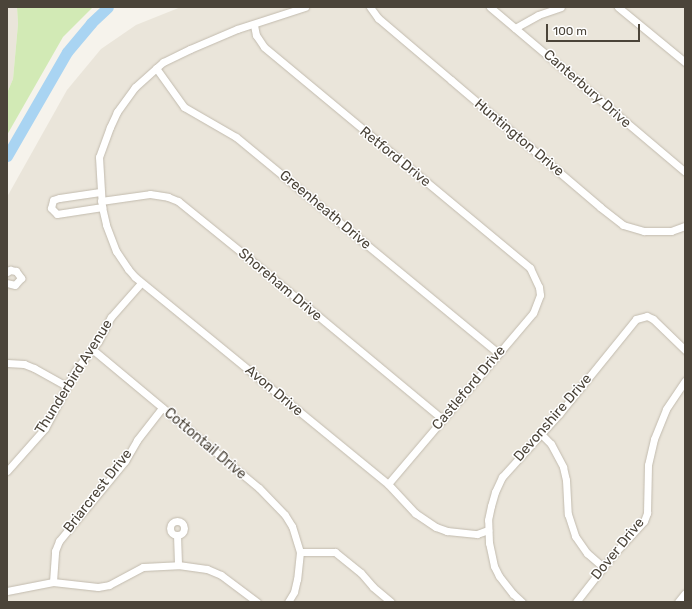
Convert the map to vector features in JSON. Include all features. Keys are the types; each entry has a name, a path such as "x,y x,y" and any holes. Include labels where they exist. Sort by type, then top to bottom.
{"street":[{"name":"Avon Drive","path":"305,7 254,25 237,29 190,49 163,62 144,78 125,99 110,127 99,157 101,204 106,225 116,251 128,269 142,283 198,327 388,484 415,513 436,527 447,531 477,534 488,530"},
{"name":"Huntington Drive","path":"370,7 378,18 623,225 644,231 671,231 685,226"},
{"name":"Canterbury Drive","path":"490,7 685,172"},
{"path":"515,28 538,15 561,7"},
{"path":"618,7 685,62"},
{"name":"Retford Drive","path":"254,25 256,35 264,47 530,268 536,277 539,287"},
{"name":"Greenheath Drive","path":"156,68 184,107 236,137 498,353"},
{"name":"Shoreham Drive","path":"100,192 59,198 53,200 51,208 57,214 150,194 168,197 178,201 241,251 442,419"},
{"path":"7,272 10,270 16,271 20,278 15,285 7,283"},
{"name":"Thunderbird Avenue","path":"7,471 45,428 66,386 92,349 111,316 142,283"},
{"name":"Castleford Drive","path":"388,484 533,313 540,295 539,287"},
{"name":"Devonshire Drive","path":"522,602 505,585 494,566 489,543 488,530 491,506 495,492 502,477 579,390 631,324 641,317 647,316 653,320 685,350"},
{"name":"Cottontail Drive","path":"92,349 274,502 292,526 300,552"},
{"path":"7,363 24,364 66,386"},
{"name":"Dover Drive","path":"576,602 603,566 644,520 647,513 648,466 654,439 666,409 685,381"},
{"name":"Briarcrest Drive","path":"53,582 53,565 59,541 125,462 137,440 162,408"},
{"path":"541,434 551,444 563,467 566,480 568,514 575,536 587,553 603,566"},
{"path":"177,535 178,565"},
{"path":"288,602 294,592 300,552 331,551 339,554 391,602"},
{"path":"7,592 24,587 53,582 98,587 109,585 143,567 153,565 178,565 207,569 221,575 257,602"},
{"path":"678,602 685,593"}],"shaded area":[{"path":"7,7 17,7 18,24 13,79 7,93"},
{"path":"181,7 685,7 685,602 7,602 7,197 67,90 101,49 136,25"}],"green space":[{"path":"17,7 93,7 63,37 7,135 7,93 13,79 18,24"}],"waterway":[{"path":"7,156 67,52 91,23 108,7"}]}
